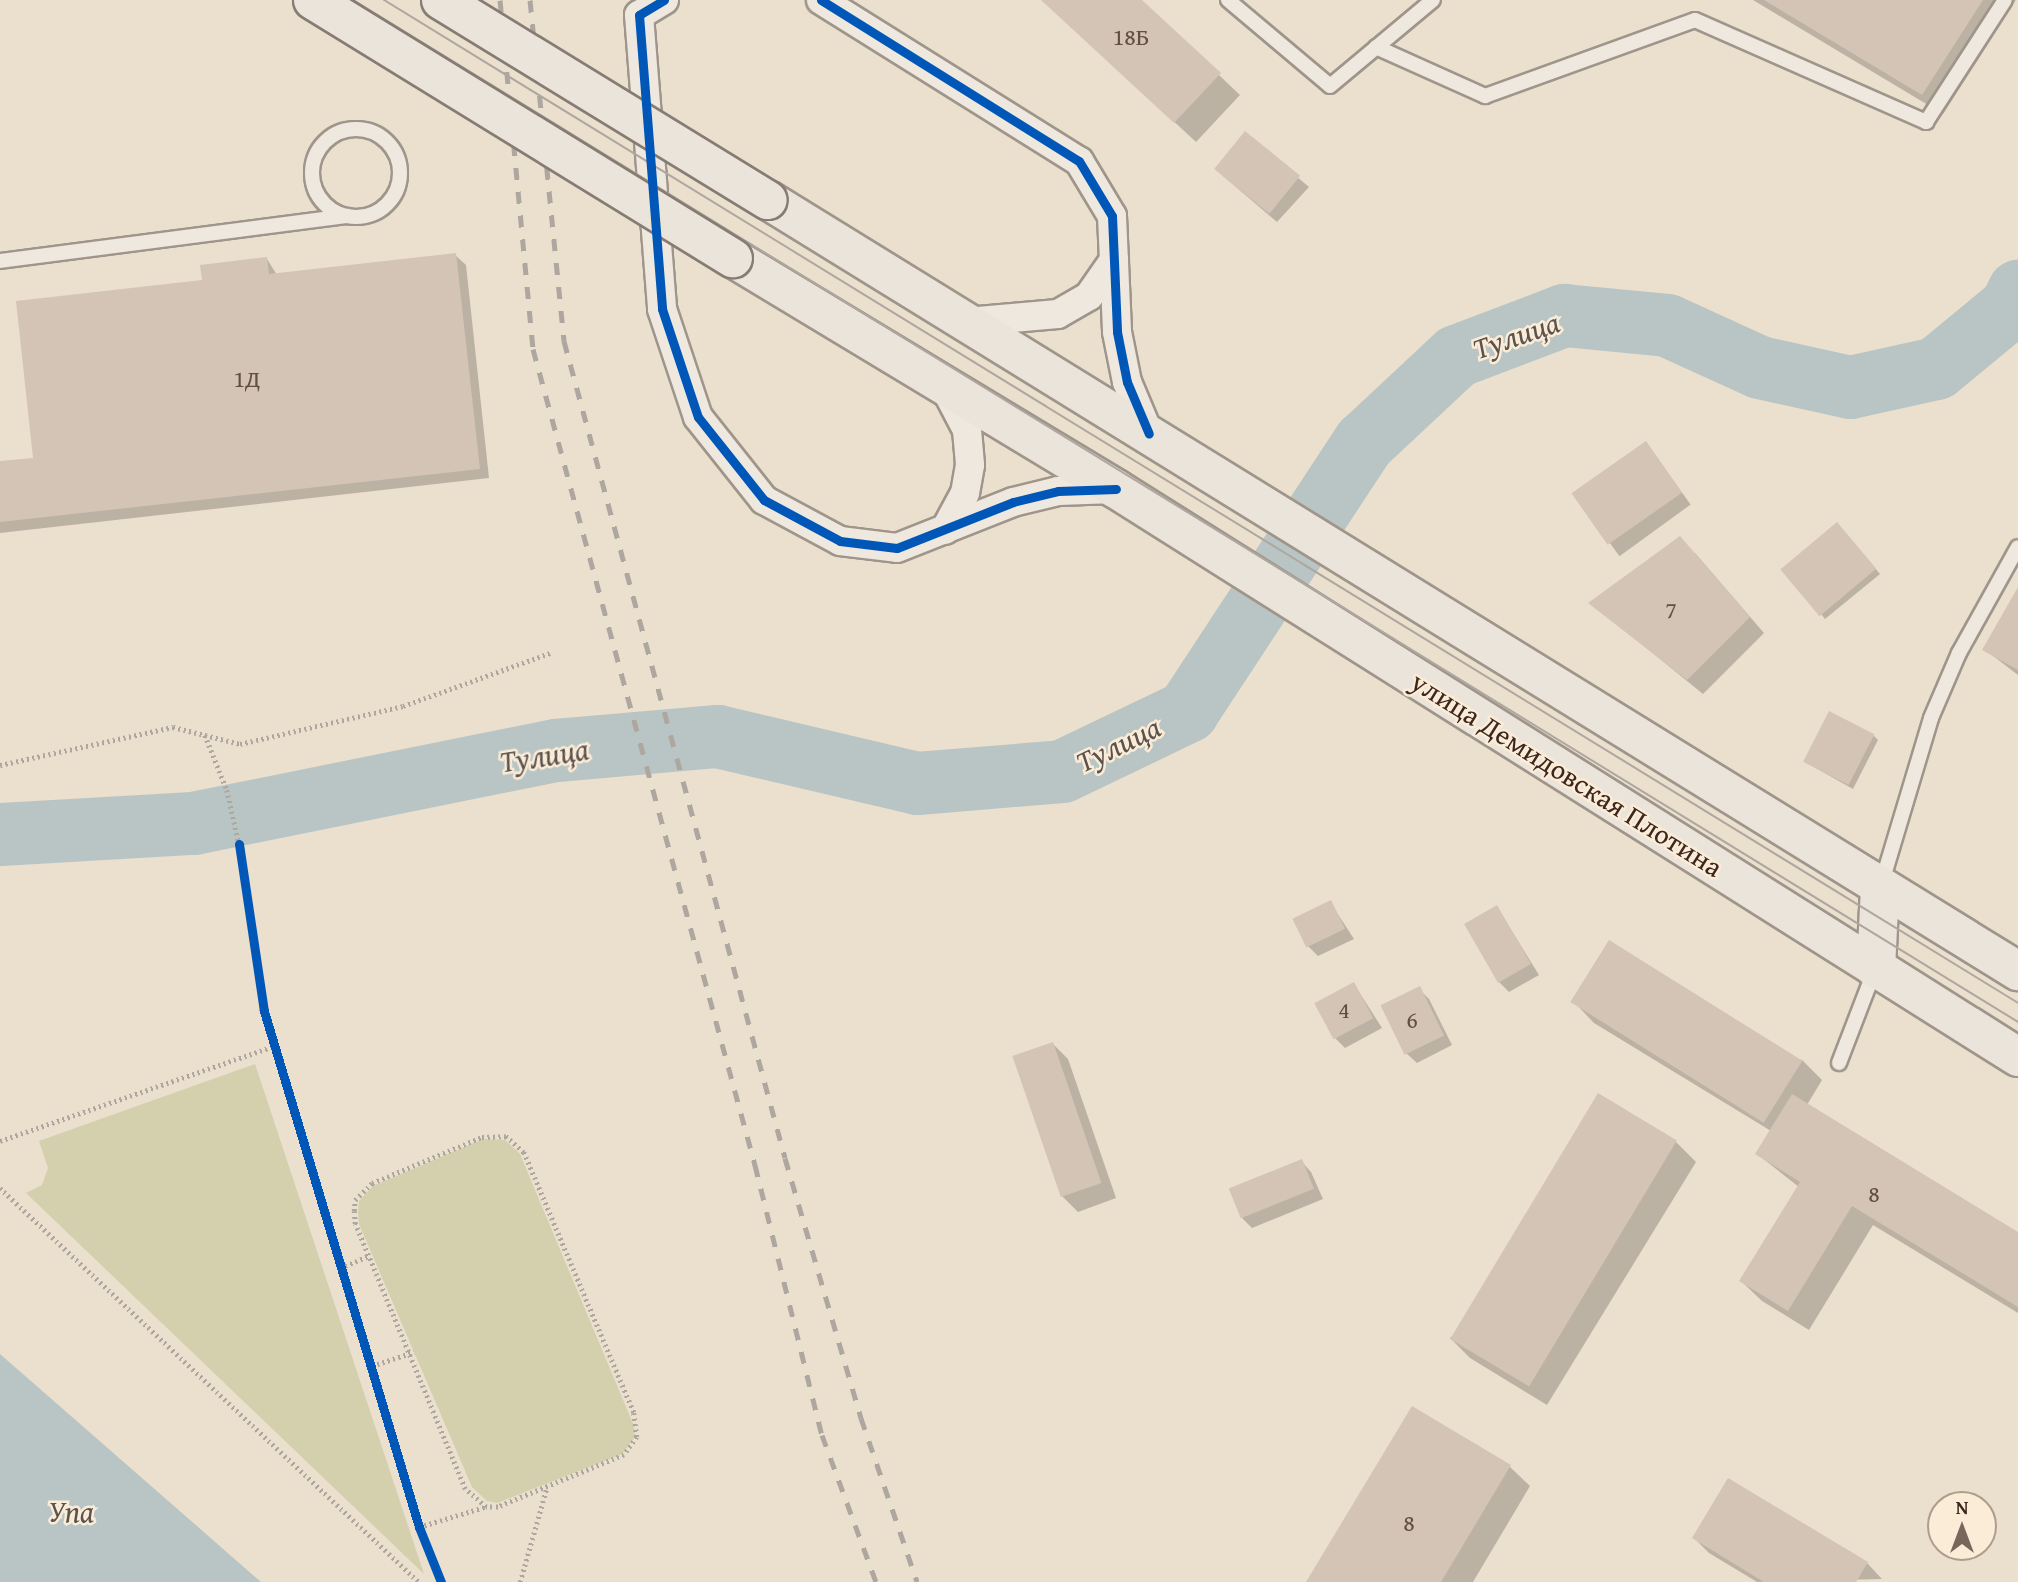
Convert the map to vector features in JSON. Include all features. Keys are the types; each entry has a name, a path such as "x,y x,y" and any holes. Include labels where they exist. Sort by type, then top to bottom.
{"main road":[{"name":"улица Демидовская Плотина","path":"313,0 733,258 942,381 2018,1057"},
{"path":"441,0 2018,971"},
{"path":"1876,969 1880,887"}],"street":[{"path":"664,0 639,8 662,309 698,417 764,500 839,541 897,548 1013,502 1058,491 1116,489"},
{"path":"821,0 1079,161 1112,216 1117,332 1127,382 1149,434"},
{"path":"967,322 1058,314 1089,296 1114,260"},
{"path":"942,381 967,430 970,465 965,493 945,530"}],"lane":[{"path":"1228,0 1330,86 1433,0"},
{"path":"1376,47 1485,96 1695,20 1926,122 2005,0"},
{"path":"0,261 347,216 377,212 397,190 400,174 387,142 357,128 328,138 314,159 311,174 317,195 329,209 347,216"},
{"path":"1880,887 1931,719 1959,653 2018,547"},
{"path":"1839,1063 1876,969"}],"path":[{"path":"0,765 173,727 240,744 403,706 553,652"},
{"path":"205,735 227,790 239,844 264,1012 419,1527 441,1582"},
{"path":"0,1142 274,1046"},
{"path":"419,1527 486,1507 511,1505 624,1455 637,1437 634,1413 524,1152 506,1136 482,1137 364,1189 354,1211 368,1256 411,1353 465,1489 486,1507"},
{"path":"0,1188 419,1582"},
{"path":"340,1268 368,1256"},
{"path":"372,1366 411,1353"},
{"path":"520,1582 546,1490"}],"shaded area":[{"path":"255,1064 424,1574 26,1193 42,1185 48,1168 39,1141"},
{"path":"483,1139 505,1140 520,1154 634,1426 635,1437 622,1454 497,1503 487,1501 472,1487 359,1224 358,1211 359,1201 373,1186"}],"water":[{"name":"Упа","path":"0,1354 261,1582 0,1582"}],"building":[{"path":"1041,0 1142,0 1221,73 1174,123"},
{"path":"1764,0 1983,0 1922,95"},
{"path":"1245,131 1300,176 1269,214 1214,169"},
{"path":"456,253 480,469 0,522 0,461 33,458 16,301 202,280 200,265 267,257 269,274"},
{"path":"1646,441 1682,493 1608,545 1571,493"},
{"path":"1837,522 1876,569 1820,616 1780,570"},
{"path":"1680,536 1750,617 1687,680 1588,603"},
{"path":"2018,587 2018,670 1982,650"},
{"path":"1829,711 1874,734 1849,785 1803,762"},
{"path":"1331,900 1345,929 1306,948 1292,919"},
{"path":"1497,905 1531,964 1498,983 1464,924"},
{"path":"1609,940 1802,1061 1764,1123 1570,1002"},
{"path":"1354,982 1373,1018 1334,1039 1314,1003"},
{"path":"1420,986 1444,1035 1405,1055 1380,1005"},
{"path":"1053,1042 1102,1183 1061,1197 1012,1056"},
{"path":"1598,1093 1677,1140 1529,1386 1450,1339"},
{"path":"1792,1094 2018,1232 2018,1307 1852,1206 1788,1311 1739,1281 1800,1182 1755,1154"},
{"path":"1302,1159 1314,1189 1241,1218 1229,1189"},
{"path":"1412,1406 1511,1465 1441,1582 1306,1582"},
{"path":"1728,1478 1868,1562 1856,1582 1764,1582 1692,1538"}],"waterway":[{"name":"Тулица","path":"0,834 193,823 556,750 717,736 917,783 1062,771 1187,711 1364,442 1456,356 1564,315 1667,325 1759,367 1850,387 1936,368 2011,306 2018,291"}],"tram line":[{"path":"353,0 2018,1022"},
{"path":"384,0 2018,1003"}],"railway":[{"path":"500,0 533,349 755,1165 822,1435 876,1582"},
{"path":"530,0 564,341 785,1158 861,1418 917,1582"}],"cycle path":[{"path":"664,0 639,15 662,309 698,417 764,500 840,541 897,548 1013,502 1058,491 1116,489"},
{"path":"821,0 1079,161 1112,216 1117,332 1127,382 1149,434"},
{"path":"239,844 264,1011 419,1527 441,1582"}]}
